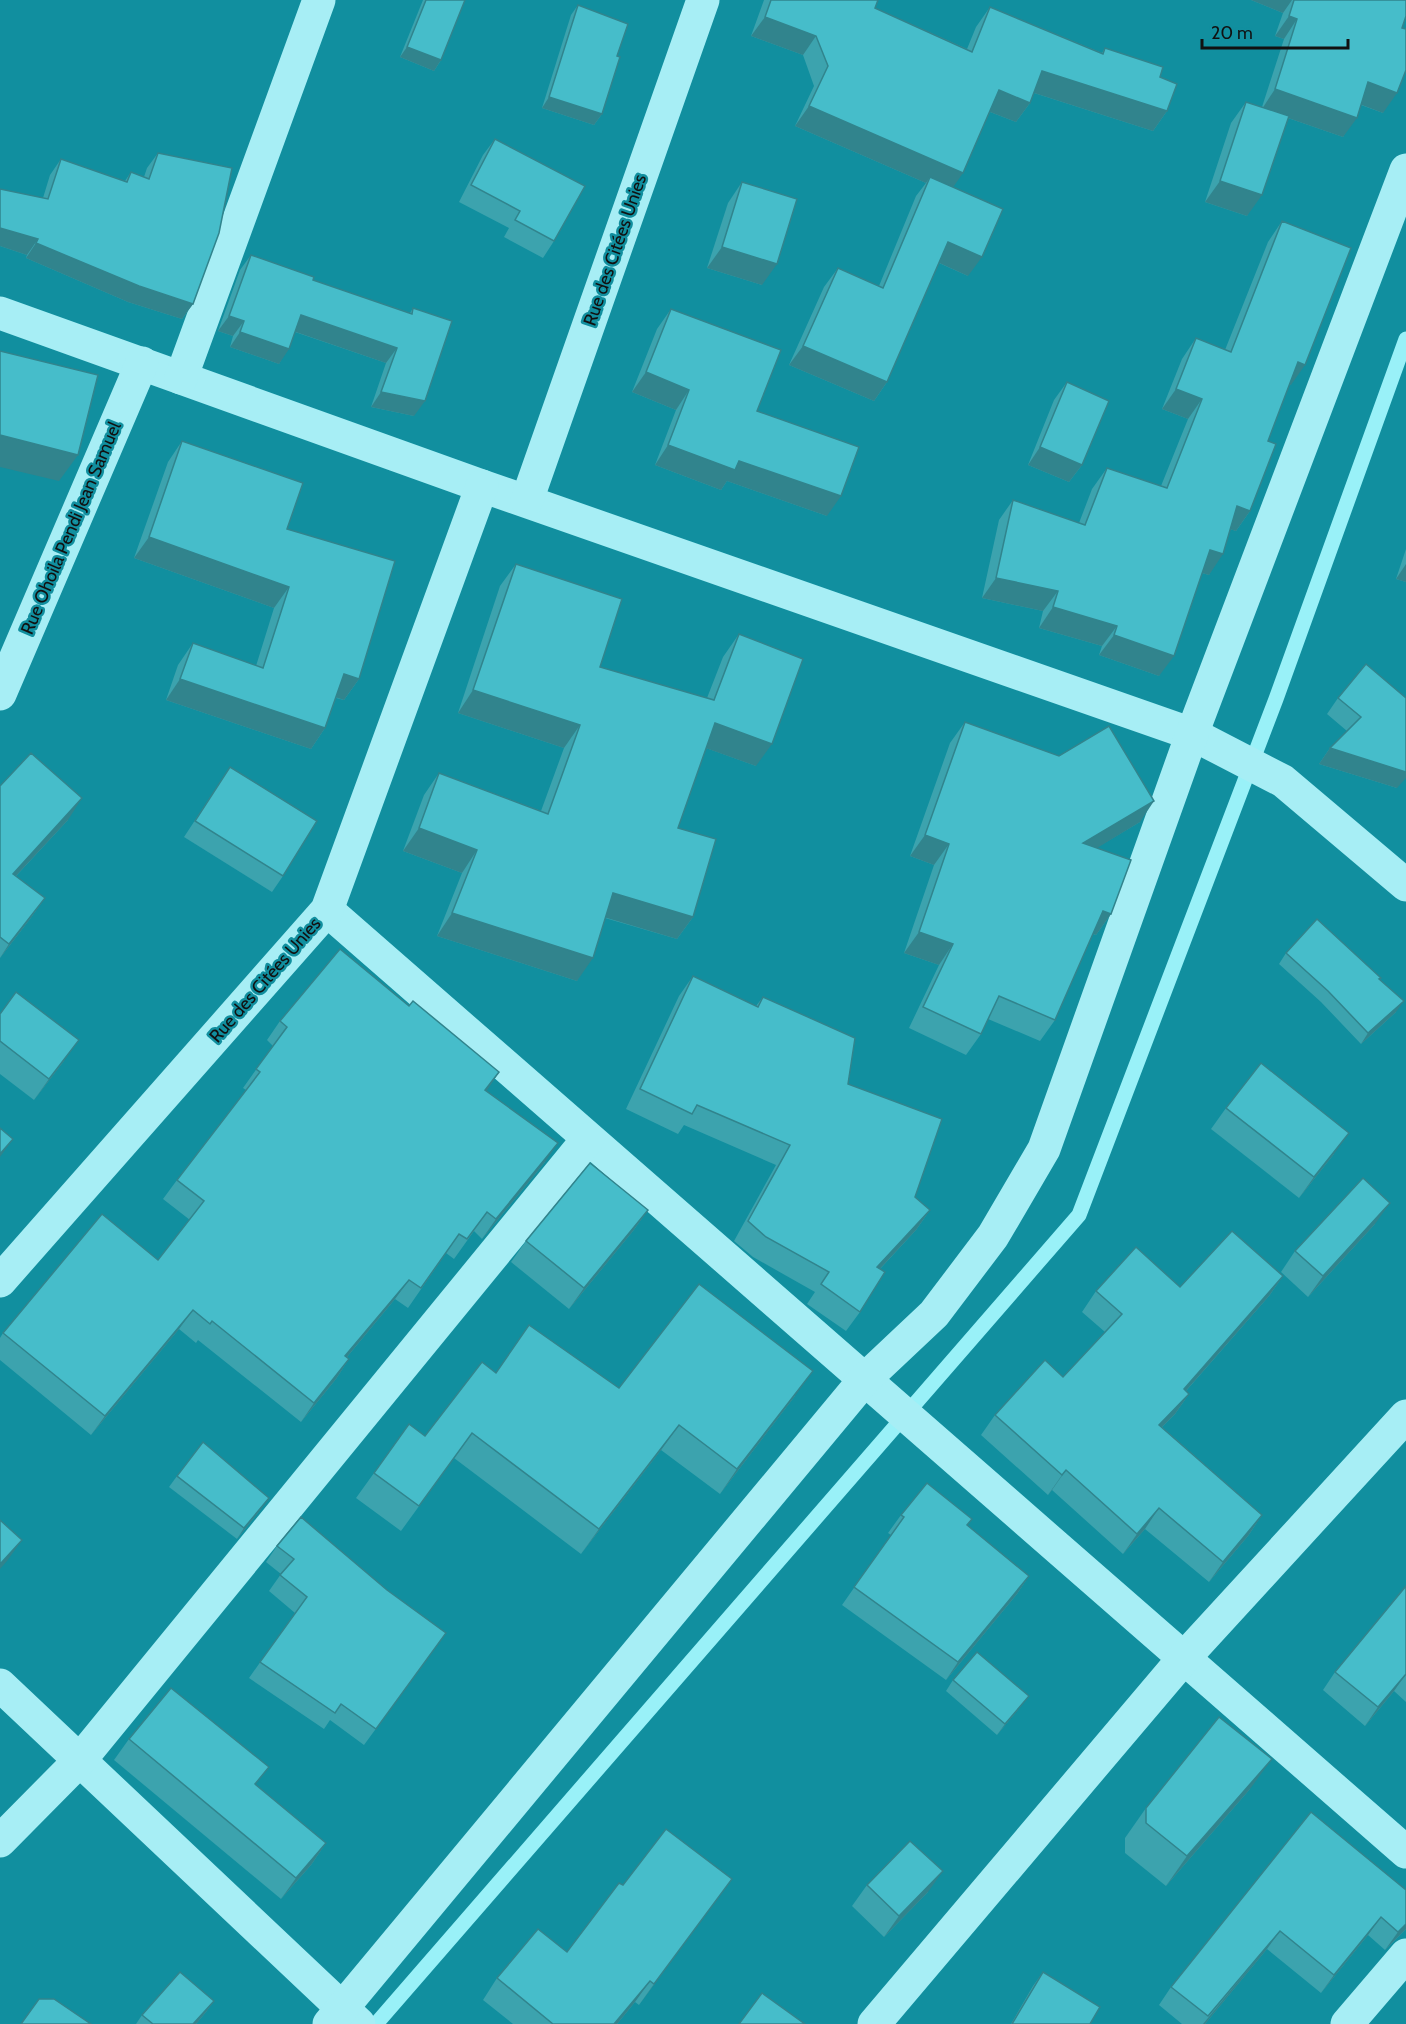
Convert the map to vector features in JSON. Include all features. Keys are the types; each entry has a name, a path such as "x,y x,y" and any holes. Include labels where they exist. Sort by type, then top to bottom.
{"street":[{"path":"181,378 319,0"},
{"name":"Rue des Citées Unies","path":"527,500 703,0"},
{"path":"0,1685 347,2020 875,1388 993,1236 1044,1149 1192,734 1406,170"},
{"path":"0,313 482,486 1192,734 1283,781 1406,885"},
{"name":"Rue Ohoila Pendi Jean Samuel","path":"0,694 142,363"},
{"name":"Rue des Citées Unies","path":"0,1281 327,910 482,486"},
{"path":"327,910 1406,1852"},
{"path":"0,1841 80,1760 588,1139"},
{"path":"874,2024 1184,1658 1406,1416"},
{"path":"1347,2024 1406,1955"}],"building":[{"path":"426,0 465,0 441,60 407,47"},
{"path":"771,0 878,0 875,8 972,52 990,7 1103,54 1105,48 1163,67 1160,77 1177,84 1167,111 1042,71 1030,103 999,90 963,173 809,106 828,66 816,36 765,17"},
{"path":"1294,0 1406,0 1406,16 1402,28 1406,29 1406,70 1397,93 1368,82 1357,118 1275,89 1297,19 1289,16"},
{"path":"578,5 628,24 602,114 549,97"},
{"path":"1246,102 1289,116 1262,195 1220,181"},
{"path":"495,139 585,186 554,241 515,220 520,211 471,185"},
{"path":"158,153 232,168 219,233 193,304 139,286 36,243 38,239 0,228 0,189 48,199 61,159 127,182 131,172 149,179"},
{"path":"930,177 1003,209 982,257 948,242 887,382 803,346 838,268 883,288"},
{"path":"742,182 797,199 777,264 722,247"},
{"path":"1282,221 1351,248 1305,365 1298,362 1268,441 1276,444 1250,511 1237,506 1223,554 1210,550 1174,656 1114,635 1117,626 1053,607 1058,591 996,578 1013,500 1085,525 1107,468 1167,488 1202,399 1176,389 1196,338 1231,352"},
{"path":"251,255 314,277 313,280 412,314 413,308 452,321 425,401 381,392 397,348 301,315 289,349 240,332 244,321 229,316"},
{"path":"671,309 781,350 757,411 859,447 841,496 739,461 735,470 668,445 689,390 646,372"},
{"path":"0,351 98,375 78,455 0,435"},
{"path":"1067,382 1109,401 1082,465 1040,447"},
{"path":"182,441 303,483 287,529 395,561 359,679 344,674 325,728 180,679 193,643 263,668 289,587 149,537"},
{"path":"516,564 622,599 600,667 714,700 739,634 803,659 772,744 715,723 678,828 716,839 693,917 613,893 593,958 452,913 477,850 419,828 439,773 548,814 580,725 473,690"},
{"path":"1366,664 1406,698 1406,772 1330,748 1361,717 1338,698"},
{"path":"965,722 1059,756 1109,726 1154,801 1083,843 1131,860 1111,914 1103,911 1055,1020 999,996 981,1034 923,1007 953,944 919,932 949,844 925,835"},
{"path":"31,753 82,798 13,874 45,898 9,944 0,937 0,786"},
{"path":"230,767 317,821 283,876 195,821"},
{"path":"1317,919 1404,1001 1368,1033 1328,991 1286,953"},
{"path":"340,949 409,1006 413,1001 499,1072 485,1090 558,1143 496,1219 487,1212 467,1239 459,1234 421,1288 409,1280 345,1356 349,1359 314,1403 212,1321 210,1324 193,1310 105,1416 3,1333 102,1214 158,1260 204,1201 177,1180 260,1072 256,1069 287,1027 280,1021"},
{"path":"693,976 758,1007 763,997 855,1038 848,1084 942,1119 915,1197 930,1210 877,1267 885,1272 860,1312 821,1284 829,1272 766,1237 748,1221 790,1145 697,1105 692,1114 640,1089"},
{"path":"16,992 79,1040 49,1079 0,1041 0,1014"},
{"path":"1261,1063 1349,1133 1314,1177 1226,1108"},
{"path":"0,1128 13,1139 0,1154"},
{"path":"590,1163 648,1210 584,1288 526,1241"},
{"path":"1363,1178 1390,1203 1323,1276 1295,1251"},
{"path":"1232,1231 1283,1276 1184,1389 1189,1394 1159,1425 1262,1515 1223,1562 1159,1508 1137,1534 1066,1470 1062,1475 995,1415 1045,1360 1063,1377 1122,1314 1096,1291 1136,1247 1180,1287"},
{"path":"699,1284 813,1371 737,1469 679,1425 599,1529 472,1433 419,1506 374,1473 409,1424 425,1436 482,1362 496,1373 529,1325 619,1388"},
{"path":"203,1442 269,1498 244,1528 177,1476"},
{"path":"927,1483 972,1519 967,1525 1029,1576 958,1662 854,1587 904,1517 901,1515"},
{"path":"301,1517 387,1590 446,1633 376,1729 341,1704 335,1713 260,1662 307,1597 280,1575 294,1559 277,1546"},
{"path":"0,1520 22,1540 0,1564"},
{"path":"1406,1586 1406,1674 1378,1707 1335,1672"},
{"path":"977,1652 1029,1696 1005,1724 953,1680"},
{"path":"171,1688 269,1767 255,1784 326,1843 296,1878 129,1739"},
{"path":"1219,1717 1272,1759 1187,1856 1146,1823 1146,1808"},
{"path":"1311,1812 1406,1890 1406,1924 1398,1932 1381,1917 1334,1975 1280,1931 1208,2016 1171,1987"},
{"path":"666,1829 732,1879 654,1984 650,1981 614,2024 553,2024 497,1978 538,1929 567,1952 619,1883 623,1885"},
{"path":"910,1841 943,1871 899,1916 867,1885"},
{"path":"180,1972 214,2001 193,2024 153,2024 142,2015"},
{"path":"1043,1972 1100,2007 1090,2024 1012,2024"},
{"path":"762,1993 805,2024 739,2024"},
{"path":"39,1999 54,1999 91,2024 21,2024"}],"waterway":[{"path":"376,2024 1079,1215 1276,699 1406,339"}]}
